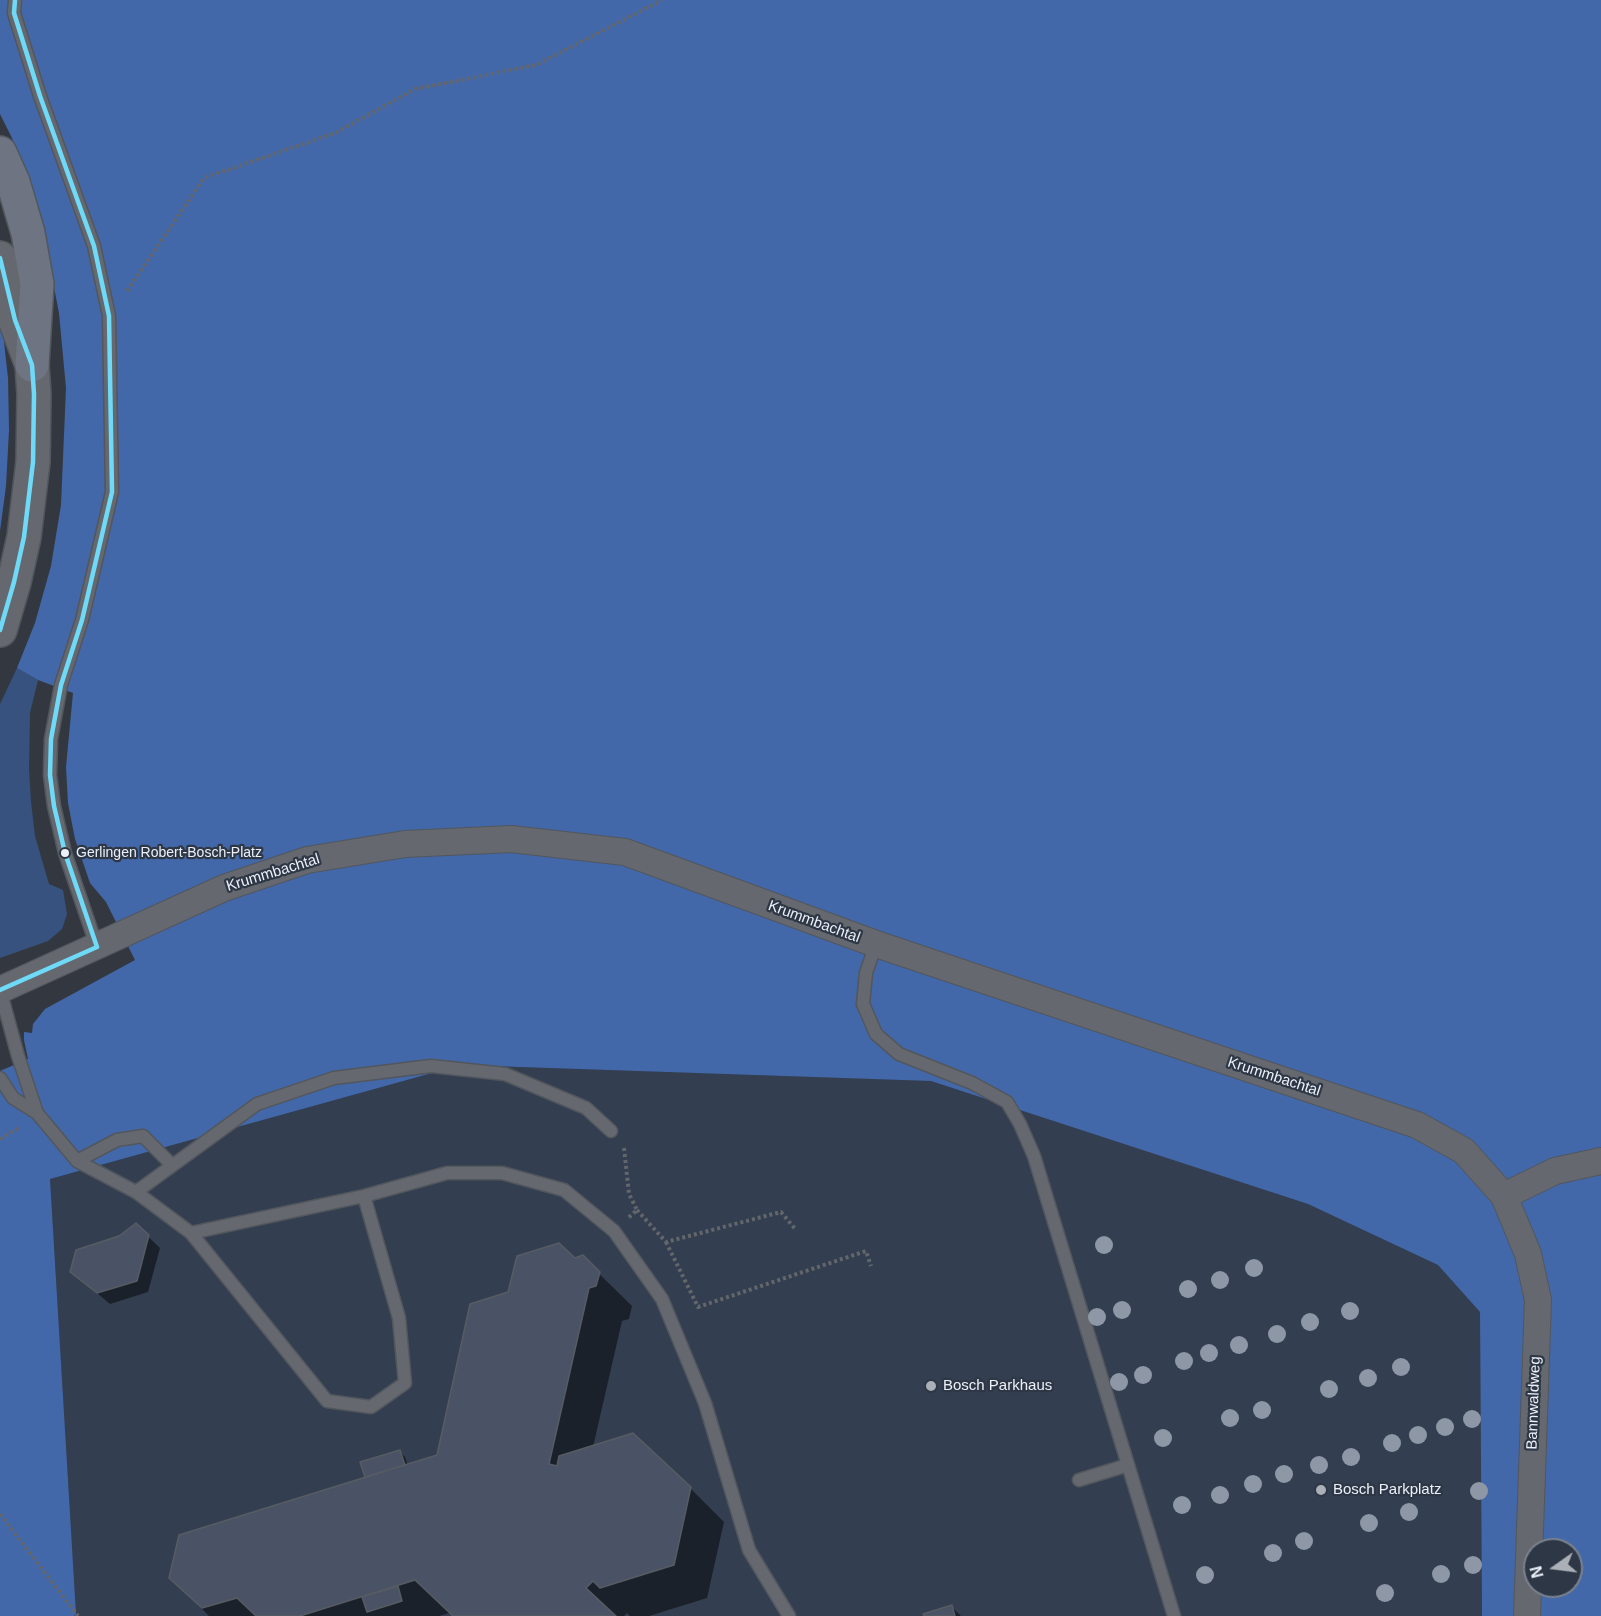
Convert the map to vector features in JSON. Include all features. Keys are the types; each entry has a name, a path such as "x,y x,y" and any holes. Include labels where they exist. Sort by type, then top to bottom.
{"highway":[{"path":"0,153 28,233 37,284 32,365"}],"main road":[{"path":"0,258 15,320 32,365 34,394 33,462 24,537 0,630"}],"street":[{"name":"Krummbachtal","path":"0,990 224,888 307,860 405,844 511,839 625,852 876,944 1417,1125 1464,1151 1504,1196"},
{"path":"1504,1196 1555,1171 1601,1161"},
{"name":"Bannwaldweg","path":"1504,1196 1528,1254 1538,1300 1527,1616"}],"lane":[{"path":"15,0 14,13 40,96 94,246 109,316 112,492 82,620 61,685 51,739 50,775 54,806 65,853 97,947"},
{"path":"876,944 866,973 863,1004 876,1034 899,1054 972,1083 1007,1102 1020,1124 1034,1156 1174,1616"},
{"path":"0,990 37,1113 77,1161 136,1192 191,1233 327,1401 371,1407 405,1383 399,1318 364,1196"},
{"path":"136,1192 257,1104 334,1078 431,1066 505,1074 586,1108 611,1131"},
{"path":"0,1078 13,1098 37,1113"},
{"path":"77,1161 117,1140 143,1137 172,1165"},
{"path":"191,1233 364,1196 447,1173 502,1173 564,1190 614,1231 662,1299 705,1403 749,1550 789,1616"},
{"path":"1079,1480 1128,1465"}],"path":[{"path":"109,316 204,178 335,133 415,89 536,65 662,0"},
{"path":"611,1131 624,1149 629,1194 637,1210 666,1242 698,1307 866,1251 871,1266"},
{"path":"614,1231 637,1210"},
{"path":"666,1242 781,1212 796,1230"},
{"path":"0,1514 78,1616"}],"shaded area":[{"path":"0,0 1601,0 1601,1616 1482,1616 1480,1312 1438,1265 1308,1204 931,1081 461,1065 50,1179 76,1614 74,1616 0,1616 0,1071 28,1059 24,1032 32,1033 33,1024 45,1009 135,960 106,902 90,883 75,839 68,803 66,767 73,693 38,680 17,668 35,623 51,566 61,505 66,388 59,313 45,241 12,138 0,114"},
{"path":"0,306 8,378 9,430 6,486 0,531"},
{"path":"17,668 38,680 30,713 29,769 35,836 49,884 63,890 67,914 62,929 48,941 0,958 0,704"},
{"path":"461,1065 931,1081 1308,1204 1438,1265 1480,1312 1482,1616 74,1616 76,1614 50,1179"}],"building":[{"path":"136,1223 149,1235 137,1281 97,1293 70,1272 76,1250 119,1236"},
{"path":"559,1243 575,1258 583,1255 600,1272 596,1286 589,1288 549,1464 557,1466 559,1456 633,1433 691,1487 674,1565 600,1588 593,1581 586,1588 616,1616 453,1616 415,1580 300,1616 256,1616 237,1598 202,1608 169,1578 179,1535 437,1455 470,1304 508,1292 517,1256"},
{"path":"400,1450 405,1465 365,1477 360,1462"},
{"path":"398,1586 402,1601 367,1612 362,1597"},
{"path":"952,1605 955,1616 924,1616 923,1614"}],"transit line":[{"path":"15,0 14,13 40,96 94,246 109,316 112,492 82,620 61,685 51,739 50,775 54,806 65,853 97,947"},
{"path":"0,258 15,320 32,365 34,394 33,462 24,537 0,630"},
{"path":"0,990 97,947"}],"place":[{"name":"Gerlingen Robert-Bosch-Platz","path":"65,853"},
{"name":"Bosch Parkhaus","path":"931,1386"},
{"name":"Bosch Parkplatz","path":"1321,1490"}]}
